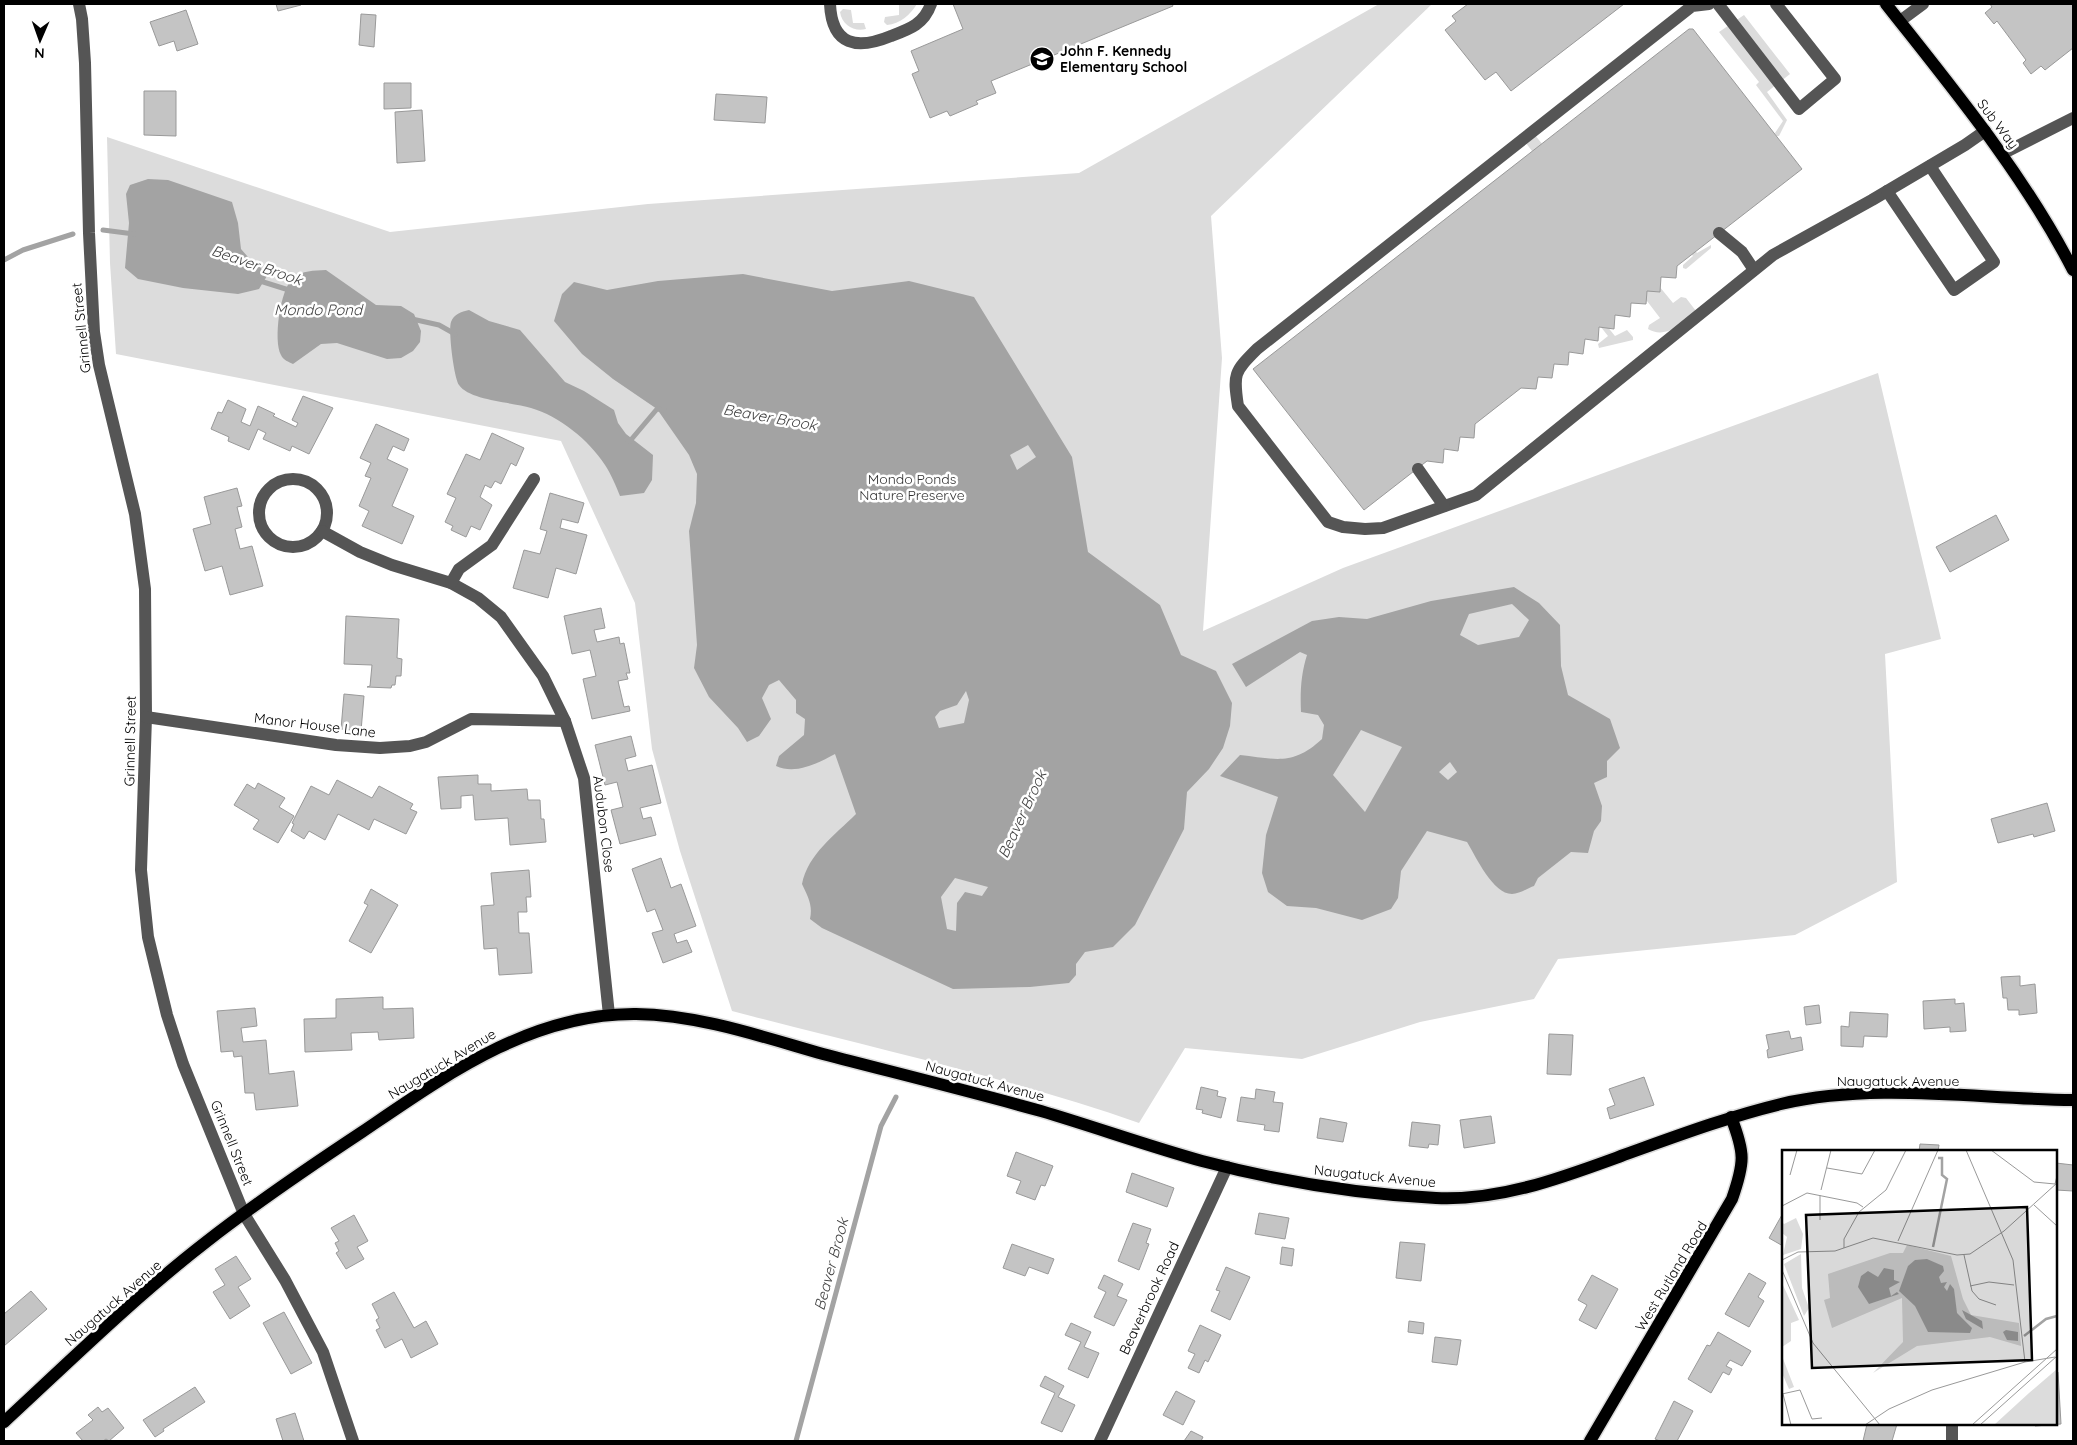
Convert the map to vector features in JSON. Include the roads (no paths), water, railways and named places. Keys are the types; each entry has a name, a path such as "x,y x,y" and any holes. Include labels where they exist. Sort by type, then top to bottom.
{"main road":[{"name":"Sub Way","path":"1886,4 2002,154 2055,235 2073,270"},
{"name":"Naugatuck Avenue","path":"4,1422 151,1288 202,1245 412,1098 499,1046 556,1024 609,1015 671,1016 723,1027 1006,1102 1226,1167 1357,1191 1439,1198 1479,1197 1538,1184 1731,1117 1789,1102 1870,1093 2073,1100"},
{"name":"West Rutland Road","path":"1590,1441 1732,1199 1740,1173 1743,1149 1731,1117"}],"street":[{"name":"Grinnell Street","path":"79,4 85,63 88,233 94,332 99,365 135,514 145,589 146,717 141,870 148,937 167,1015 183,1064 244,1214 285,1280 323,1352 353,1441"},
{"path":"830,4 834,25 840,35 850,43 862,44 877,42 914,28 927,16 931,4"},
{"path":"1708,4 1692,6 1257,349 1237,369 1235,387 1238,406 1328,522 1343,527 1365,530 1383,528 1476,494 1773,254 1888,191 1985,131"},
{"path":"1718,4 1799,108 1835,79 1776,4"},
{"path":"1900,21 1923,4"},
{"path":"2002,154 2073,118"},
{"path":"1888,191 1954,290 1994,262 1930,166"},
{"path":"1719,233 1742,252 1754,270"},
{"path":"1418,469 1444,506"},
{"path":"450,583 459,569 492,545 534,479"},
{"path":"289,480 304,480 314,485 321,492 327,507 326,522 322,531 315,540 305,545 283,546 266,533 260,518 261,501 274,484 289,480"},
{"name":"Audubon Close","path":"322,531 360,552 392,565 450,583 478,598 501,617 543,676 565,721 579,761 589,806 609,1015"},
{"name":"Manor House Lane","path":"146,717 336,745 380,748 410,746 426,742 471,719 565,721"},
{"name":"Beaverbrook Road","path":"1100,1441 1226,1167"},
{"path":"1952,1425 1952,1441"}],"water":[{"path":"148,179 168,180 232,202 238,223 241,249 257,263 267,276 259,289 238,294 183,288 138,279 125,268 129,223 126,194 130,185"},
{"name":"Mondo Pond","path":"326,270 376,305 401,306 414,314 421,331 420,342 413,351 401,358 387,359 337,343 321,344 293,364 286,361 281,355 279,348 278,327 281,304 288,284 293,278 308,271"},
{"path":"743,274 832,291 909,281 974,297 1072,457 1088,552 1160,605 1181,655 1216,671 1232,703 1230,726 1223,748 1209,769 1187,792 1184,829 1135,925 1113,947 1085,952 1076,964 1076,975 1069,983 1030,987 953,989 822,928 810,919 810,905 802,884 805,873 816,854 856,814 835,754 799,769 776,766 779,756 804,735 805,719 796,713 796,700 779,680 769,685 762,698 771,719 759,736 747,742 738,728 709,697 694,668 697,645 689,531 696,503 697,474 689,455 657,409 613,379 582,354 554,321 562,294 574,282 607,290 658,281","holes":["1028,445 1036,457 1017,470 1010,455","966,691 969,700 964,723 939,728 935,717 940,711 957,705","955,878 988,887 982,896 965,892 957,903 956,931 947,929 941,897"]},
{"path":"469,310 489,321 520,330 565,382 584,391 614,410 618,423 626,434 653,455 652,480 644,493 620,496 605,465 591,447 572,430 552,417 531,408 482,398 459,385 453,364 450,327 452,319 456,315"},
{"path":"1514,587 1539,603 1560,625 1561,666 1568,695 1610,719 1620,748 1607,761 1607,777 1594,783 1602,806 1601,821 1594,831 1588,853 1571,852 1538,878 1534,886 1512,894 1498,888 1492,882 1467,842 1427,831 1401,871 1398,898 1391,909 1362,920 1316,908 1287,906 1268,892 1262,873 1266,835 1278,797 1220,776 1240,755 1284,759 1302,753 1312,748 1322,739 1324,725 1318,715 1301,712 1301,683 1307,655 1300,652 1246,687 1232,664 1312,621 1339,617 1367,619 1431,601","holes":["1512,604 1529,620 1519,637 1478,645 1460,635 1469,614","1361,730 1402,747 1365,812 1333,775","1450,762 1457,772 1448,780 1439,772"]}],"waterway":[{"name":"Beaver Brook","path":"103,230 134,234"},
{"name":"Beaver Brook","path":"4,260 23,250 73,234"},
{"name":"Beaver Brook","path":"257,280 292,291"},
{"name":"Beaver Brook","path":"412,319 439,325 455,334"},
{"name":"Beaver Brook","path":"627,439 630,441 657,409 664,410"},
{"name":"Beaver Brook","path":"796,1441 881,1126 896,1097"}],"place":[{"name":"John F. Kennedy Elementary School","path":"1042,59"}],"park label":[{"name":"Mondo Ponds Nature Preserve","path":"912,488"}]}
